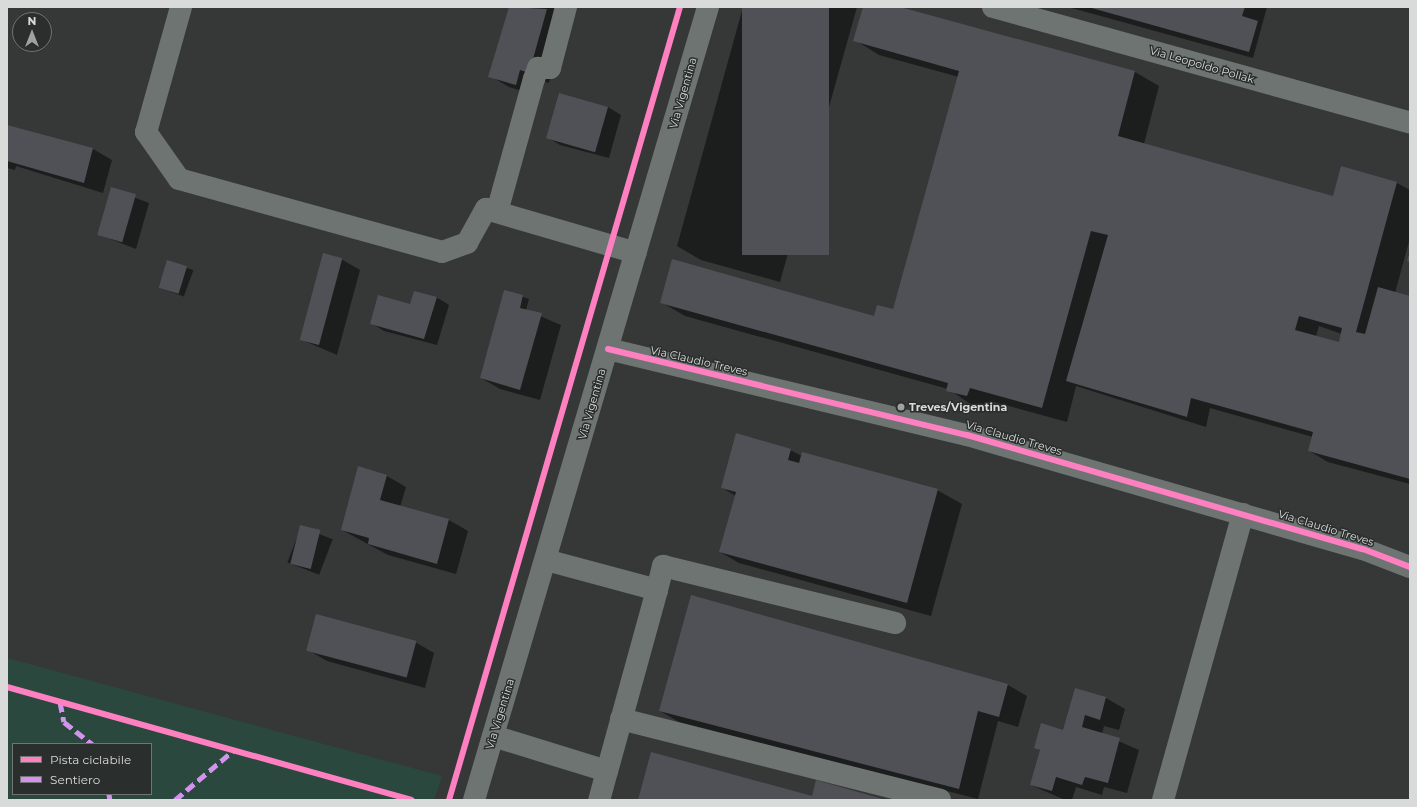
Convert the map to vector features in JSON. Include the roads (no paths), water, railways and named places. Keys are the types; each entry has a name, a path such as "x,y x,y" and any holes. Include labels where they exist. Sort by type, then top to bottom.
{"street":[{"path":"181,7 146,132 179,179 442,252 467,243 486,209 636,252"},
{"path":"496,212 538,68 550,68 566,7"},
{"name":"Via Vigentina","path":"474,800 708,7"},
{"name":"Via Leopoldo Pollak","path":"993,7 1410,123"},
{"name":"Via Claudio Treves","path":"608,349 967,435 1363,549 1410,567"},
{"path":"1163,800 1243,514"},
{"path":"546,560 657,590"},
{"path":"599,800 663,566 895,623"},
{"path":"621,719 940,800"},
{"path":"493,736 607,771"}],"place":[{"name":"Treves/Vigentina","path":"901,407"}]}
